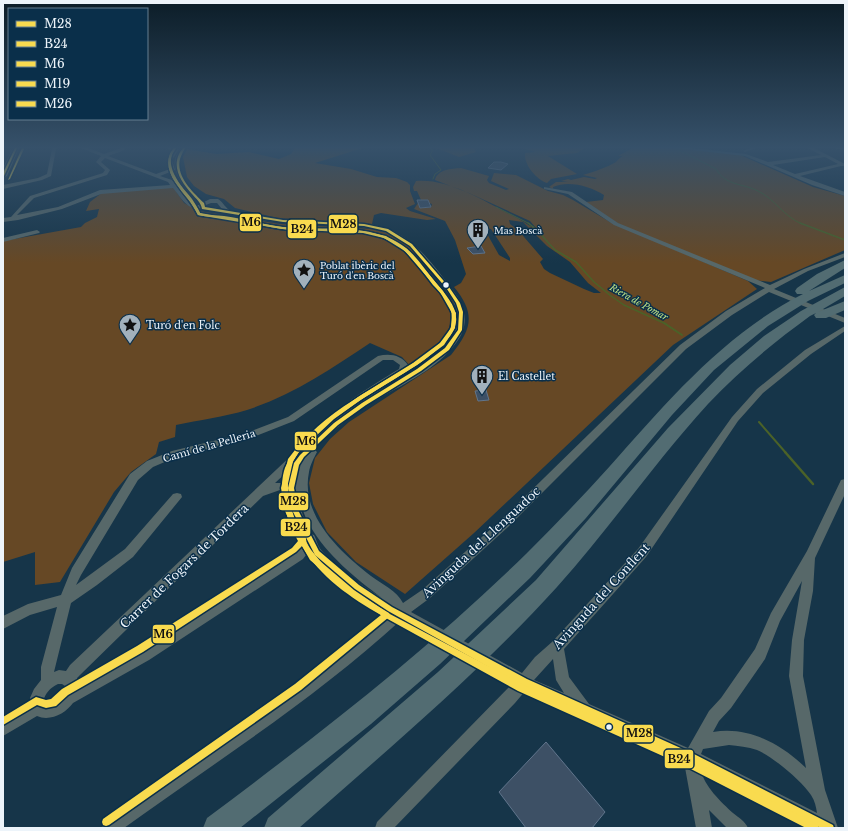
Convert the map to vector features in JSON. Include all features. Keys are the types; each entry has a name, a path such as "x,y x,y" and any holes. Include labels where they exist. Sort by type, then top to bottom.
{"highway":[{"path":"771,319 782,305 821,277 845,263"},
{"path":"217,828 314,754 407,677 499,593 590,499 694,382 738,341 771,319 828,286 845,279"},
{"path":"278,828 452,676 545,585 712,390 743,360 787,325 845,291"},
{"path":"787,325 816,317 843,316"}],"street":[{"path":"3,187 13,185"},
{"path":"18,218 13,216 32,197 71,185"},
{"path":"186,185 202,205"},
{"path":"817,185 845,194"},
{"path":"3,220 60,208 100,192 175,186 190,205 202,205 214,209 223,208 263,219 364,225 387,230 411,245 445,285 458,303 461,312 460,330 447,349 419,370 364,404 324,434 296,464 292,488 295,510 307,547 317,553 357,587 390,609 400,613 524,682 691,757 829,828"},
{"path":"546,188 570,193 616,224 632,231 843,316"},
{"path":"197,198 219,202 223,208"},
{"path":"202,205 210,201"},
{"path":"3,240 37,232"},
{"name":"Avinguda del Llenguadoc","path":"110,828 302,692 380,632 400,613 426,594 504,524 683,347 728,313 806,270 845,255"},
{"name":"Avinguda del Conflent","path":"383,828 524,682 540,662 556,647 642,553 735,419 760,390 808,352 845,328"},
{"name":"Camí de la Pelleria","path":"47,683 48,667 66,599 76,572 124,491 134,477 150,464 172,455 248,436 291,419 381,358 398,358 404,365 403,370 347,408 336,417 324,434"},
{"path":"302,499 301,477 303,469 310,453 324,434"},
{"name":"Carrer de Fogars de Tordera","path":"69,679 75,670 300,453 324,434"},
{"path":"704,828 691,757 714,716 726,703 760,654 775,617 811,555 845,483"},
{"path":"254,498 272,487 281,486 292,488 302,499 310,518 332,547 349,564 395,601 400,613"},
{"path":"3,623 28,610 66,599 93,581 129,552 177,497"},
{"path":"307,547 310,518"},
{"path":"68,698 72,686 69,679 59,677 47,683 37,696 36,703 38,708 45,712 61,706 68,698 144,655 307,547"},
{"path":"811,555 807,591 798,640 796,676 818,792 829,828"},
{"path":"556,647 563,680 585,710"},
{"path":"3,729 38,708"},
{"path":"699,743 712,739 728,737 753,741 775,751 796,768 818,792"},
{"path":"694,777 712,805 729,821 740,828"}],"shaded area":[{"path":"193,185 410,185 410,191 415,204 406,208 410,211 436,219 427,220 381,213 374,215 372,224 278,218 235,208 224,199 206,194"},
{"path":"414,185 446,185 452,187 447,185 493,185 506,190 509,189 500,185 536,185 548,191 563,195 610,222 748,281 757,289 673,345 474,533 405,594 356,562 327,532 313,504 309,483 315,458 330,439 349,422 451,355 458,346 467,329 469,321 466,305 454,287 461,283 466,274 455,240 445,221 414,209 418,203 420,208 431,207 432,204 421,200 417,191 414,191","holes":["463,191 469,193 530,221 536,228","509,220 523,222 547,246 570,262 588,283 601,293 594,293 584,289 544,269 540,262 543,259 518,230 510,224","486,228 491,229 510,258 510,261 499,255 486,232"]},
{"path":"552,185 560,185 553,187 553,189 549,187"},
{"path":"577,185 808,185 845,196 845,250 771,282 754,280 620,225 586,202 603,200 604,195"},
{"path":"173,187 184,203 199,211 280,224 372,229 390,234 400,239 409,246 453,302 458,317 454,332 413,369 402,357 370,343 311,381 264,404 229,415 176,425 175,437 159,442 156,454 131,472 114,492 60,582 35,585 35,552 3,562 3,241 81,227 85,223 97,217 99,209 86,211 90,202 103,192"}],"building":[{"path":"417,200 428,200 431,207 420,208"},
{"name":"Mas Boscà","path":"481,246 485,253 473,254 467,248"},
{"name":"El Castellet","path":"486,390 489,400 478,401 475,391"},
{"path":"546,742 605,812 592,828 526,828 499,792"}],"waterway":[{"path":"741,185 764,194 790,217 800,223"},
{"name":"Riera de Pomar","path":"496,207 528,223"},
{"name":"Riera de Pomar","path":"528,223 536,229 555,250 576,262 594,282 611,296 624,305 664,323"},
{"path":"800,223 845,240"},
{"name":"Riera de Pomar","path":"664,323 682,335"},
{"name":"Riera de Pomar","path":"759,422 786,453"},
{"name":"Riera de Pomar","path":"785,452 813,484"}],"transit line":[{"name":"B24","path":"178,185 196,207 199,214 282,228 363,232 385,237 406,250 442,292 454,313 453,328 442,344 415,364 360,398 332,418 297,451 290,460 284,488 288,511 312,558 352,592 386,615 521,688 688,763 815,828"},
{"name":"M6","path":"106,822 298,687 387,615 342,586 317,563 307,549 298,534 287,505 285,491 287,471 298,449 312,434 348,406 431,353 449,335 454,324 453,313 445,296 410,253 391,240 379,235 355,230 291,229 199,214 191,199 180,185"},
{"name":"M28","path":"186,185 203,204 203,208 283,221 364,225 387,230 411,245 448,288 458,303 461,312 460,330 447,349 419,370 364,404 336,424 302,456 296,464 291,488 295,510 317,553 357,587 390,609 524,682 691,757 830,828"},
{"name":"M6","path":"3,721 36,701 46,704 53,703 65,692 140,649 294,550 303,540 303,522"}],"place":[{"name":"Mas Boscà","path":"478,250"},
{"name":"Poblat ibèric del Turó d'en Boscà","path":"304,290"},
{"name":"Turó d'en Folc","path":"130,344"},
{"name":"El Castellet","path":"482,396"}]}
